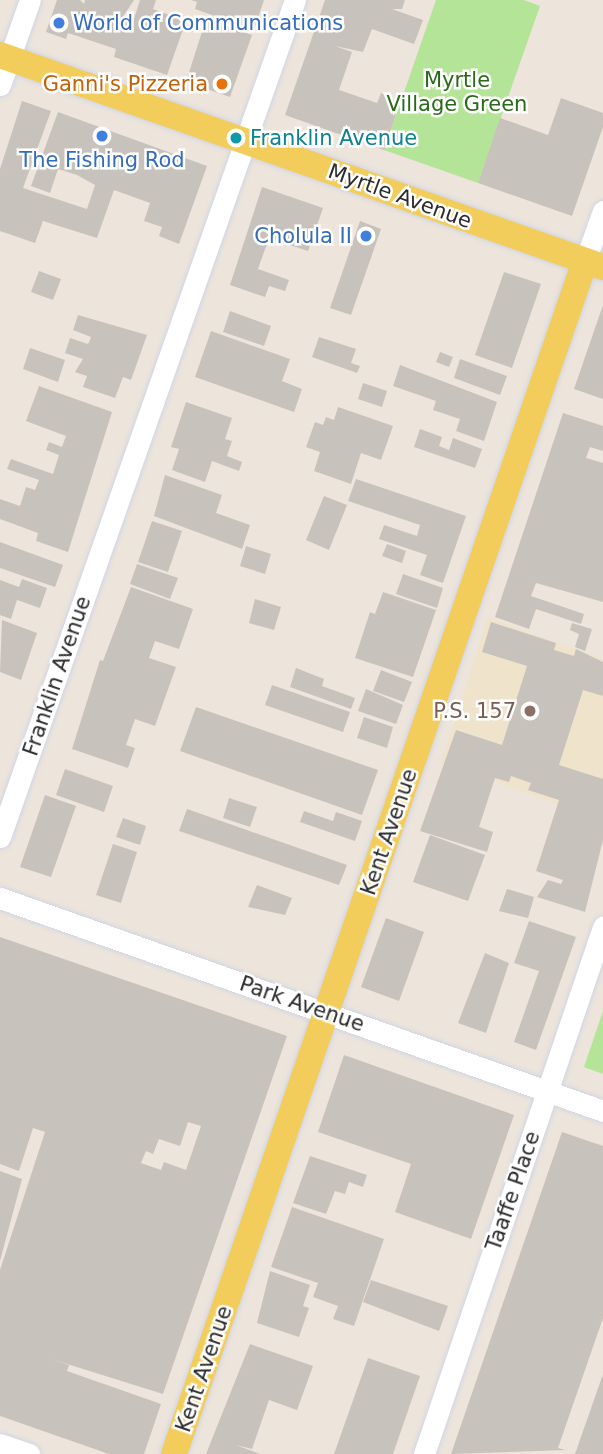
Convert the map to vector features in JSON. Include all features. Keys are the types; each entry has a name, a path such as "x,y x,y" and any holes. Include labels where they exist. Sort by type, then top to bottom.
{"main road":[{"name":"Myrtle Avenue","path":"5,57 594,264"},
{"name":"Kent Avenue","path":"174,1454 326,1013 594,264"}],"street":[{"path":"0,85 5,57 30,0"},
{"name":"Franklin Avenue","path":"0,836 295,0"},
{"name":"Kent Avenue","path":"594,264 603,211"},
{"name":"Park Avenue","path":"0,898 603,1111"},
{"name":"Taaffe Place","path":"424,1454 603,928"},
{"path":"0,1444 29,1454"}],"shaded area":[{"name":"P.S. 157","path":"488,618 603,659 603,820 441,763"}],"green space":[{"name":"Myrtle Village Green","path":"436,0 524,0 540,6 478,183 384,150"},
{"path":"603,1011 603,1074 584,1067"}],"building":[{"path":"57,0 80,0 84,4 85,0 134,0 122,18 133,22 140,0 156,0 153,9 186,21 167,75 114,57 116,49 68,33 66,39 46,32"},
{"path":"191,0 264,0 254,30 195,9 197,2"},
{"path":"325,0 405,0 402,9 392,9 423,20 414,44 372,29 363,52 335,46 352,52 339,90 377,103 381,93 400,103 384,150 285,115"},
{"path":"206,19 252,35 230,97 186,82"},
{"path":"561,98 603,113 603,127 572,216 478,183 500,118 548,135"},
{"path":"22,101 51,111 23,188 87,209 95,185 77,175 58,169 50,193 31,186 58,112 207,166 179,244 159,236 162,227 144,221 150,203 114,190 97,238 43,221 35,243 0,231 0,169"},
{"path":"262,187 323,208 308,251 269,238 258,269 289,280 285,291 269,286 265,297 230,285"},
{"path":"360,221 381,229 351,315 330,308"},
{"path":"39,271 61,279 53,300 31,292"},
{"path":"504,272 541,284 512,368 475,355"},
{"path":"603,305 603,399 574,389"},
{"path":"230,311 271,326 264,346 223,332"},
{"path":"78,315 147,335 131,380 123,377 115,398 83,387 87,376 75,372 83,359 65,353 70,338 88,344 90,340 91,337 73,330"},
{"path":"211,331 290,359 282,381 302,389 294,412 195,377"},
{"path":"319,337 356,349 351,363 360,366 357,373 312,357"},
{"path":"30,348 65,360 58,382 23,369"},
{"path":"440,352 453,357 449,367 436,362"},
{"path":"460,359 507,376 500,395 454,378"},
{"path":"400,365 497,402 484,441 456,431 460,419 433,410 436,401 393,386"},
{"path":"363,383 387,391 382,407 358,399"},
{"path":"39,386 112,412 68,552 36,541 38,533 0,519 0,499 20,506 26,487 35,490 39,480 7,469 11,459 53,474 59,455 46,450 49,442 62,447 66,436 26,421"},
{"path":"186,402 232,418 225,439 232,441 227,456 242,462 239,471 212,461 205,482 172,470 179,449 171,447"},
{"path":"338,407 393,426 381,460 361,453 351,484 314,471 320,452 306,447 315,422 323,425 326,417 334,420"},
{"path":"563,413 603,426 603,451 590,447 586,458 603,463 603,602 536,583 531,596 584,614 581,624 536,609 529,629 495,617"},
{"path":"420,429 442,437 439,446 449,450 453,438 482,449 475,468 414,447"},
{"path":"165,475 222,495 216,513 250,525 242,549 154,516"},
{"path":"356,479 466,516 443,583 420,575 427,555 379,539 384,525 417,536 420,525 348,501"},
{"path":"324,496 347,505 329,550 306,540"},
{"path":"152,521 182,531 168,572 138,562"},
{"path":"0,542 63,565 55,587 0,568"},
{"path":"387,544 406,551 402,563 382,556"},
{"path":"246,546 271,554 265,574 240,566"},
{"path":"137,564 178,578 170,599 130,584"},
{"path":"403,574 443,588 437,608 396,594"},
{"path":"22,579 47,588 40,608 17,600 11,619 0,615 0,580 19,587"},
{"path":"131,587 193,609 179,649 155,641 149,658 176,667 155,726 135,719 126,745 135,748 128,768 72,749 100,660 103,661"},
{"path":"383,592 436,610 413,677 355,658 370,612 375,614"},
{"path":"255,599 281,607 274,630 249,623"},
{"path":"2,620 37,633 21,680 0,672"},
{"name":"P.S. 157","path":"491,622 556,643 554,650 574,656 576,649 603,662 603,696 583,690 559,765 603,779 603,840 585,912 537,897 548,880 561,884 563,880 536,871 559,800 528,790 531,783 511,776 509,782 495,778 479,827 493,832 487,852 420,831 456,730 502,745 527,666 482,652"},
{"path":"572,623 592,629 585,651 575,647 579,634 570,630"},
{"path":"296,668 324,679 322,686 355,698 351,709 290,687"},
{"path":"381,670 412,682 404,702 373,691"},
{"path":"272,685 350,712 343,732 265,705"},
{"path":"366,689 403,705 396,724 358,711"},
{"path":"196,707 378,770 362,815 180,751"},
{"path":"364,717 393,727 387,748 357,738"},
{"path":"65,769 113,786 104,812 56,795"},
{"path":"45,795 76,806 51,877 20,867"},
{"path":"229,798 257,807 250,827 223,818"},
{"path":"187,809 347,865 339,885 179,831"},
{"path":"304,811 333,821 336,812 362,821 355,841 300,822"},
{"path":"123,818 146,826 140,845 116,837"},
{"path":"430,835 485,855 468,901 413,882"},
{"path":"113,844 137,852 121,903 96,895"},
{"path":"257,885 292,898 285,915 248,907"},
{"path":"507,889 534,897 528,918 499,911"},
{"path":"386,918 424,932 399,1001 361,987"},
{"path":"529,921 576,937 536,1050 514,1042 539,971 514,963"},
{"path":"0,937 287,1036 163,1394 48,1358 69,1365 67,1371 161,1404 144,1454 109,1454 0,1416 0,1270 45,1132 33,1128 19,1171 0,1164","holes":["188,1122 201,1126 186,1170 164,1162 161,1170 141,1163 146,1151 153,1154 159,1139 180,1146"]},
{"path":"485,953 509,963 486,1033 458,1023"},
{"path":"344,1055 514,1115 471,1239 395,1212 411,1164 318,1132"},
{"path":"562,1132 603,1146 603,1318 558,1448 566,1450 451,1454"},
{"path":"310,1156 367,1175 363,1187 349,1182 345,1194 335,1191 326,1214 293,1203"},
{"path":"0,1171 22,1179 0,1261"},
{"path":"292,1207 384,1239 354,1326 333,1319 338,1306 313,1297 318,1283 271,1267"},
{"path":"270,1271 310,1285 303,1306 309,1308 299,1337 257,1323"},
{"path":"371,1280 448,1306 439,1331 363,1302"},
{"path":"250,1344 313,1366 297,1410 269,1400 252,1449 236,1445 260,1454 206,1454"},
{"path":"368,1358 420,1376 393,1454 334,1454"},
{"path":"603,1374 603,1454 575,1454"}],"place":[{"name":"World of Communications","path":"59,23"},
{"name":"Ganni's Pizzeria","path":"222,84"},
{"name":"The Fishing Rod","path":"102,136"},
{"name":"Franklin Avenue","path":"236,138"},
{"name":"Cholula II","path":"366,236"},
{"name":"P.S. 157","path":"530,711"}]}
